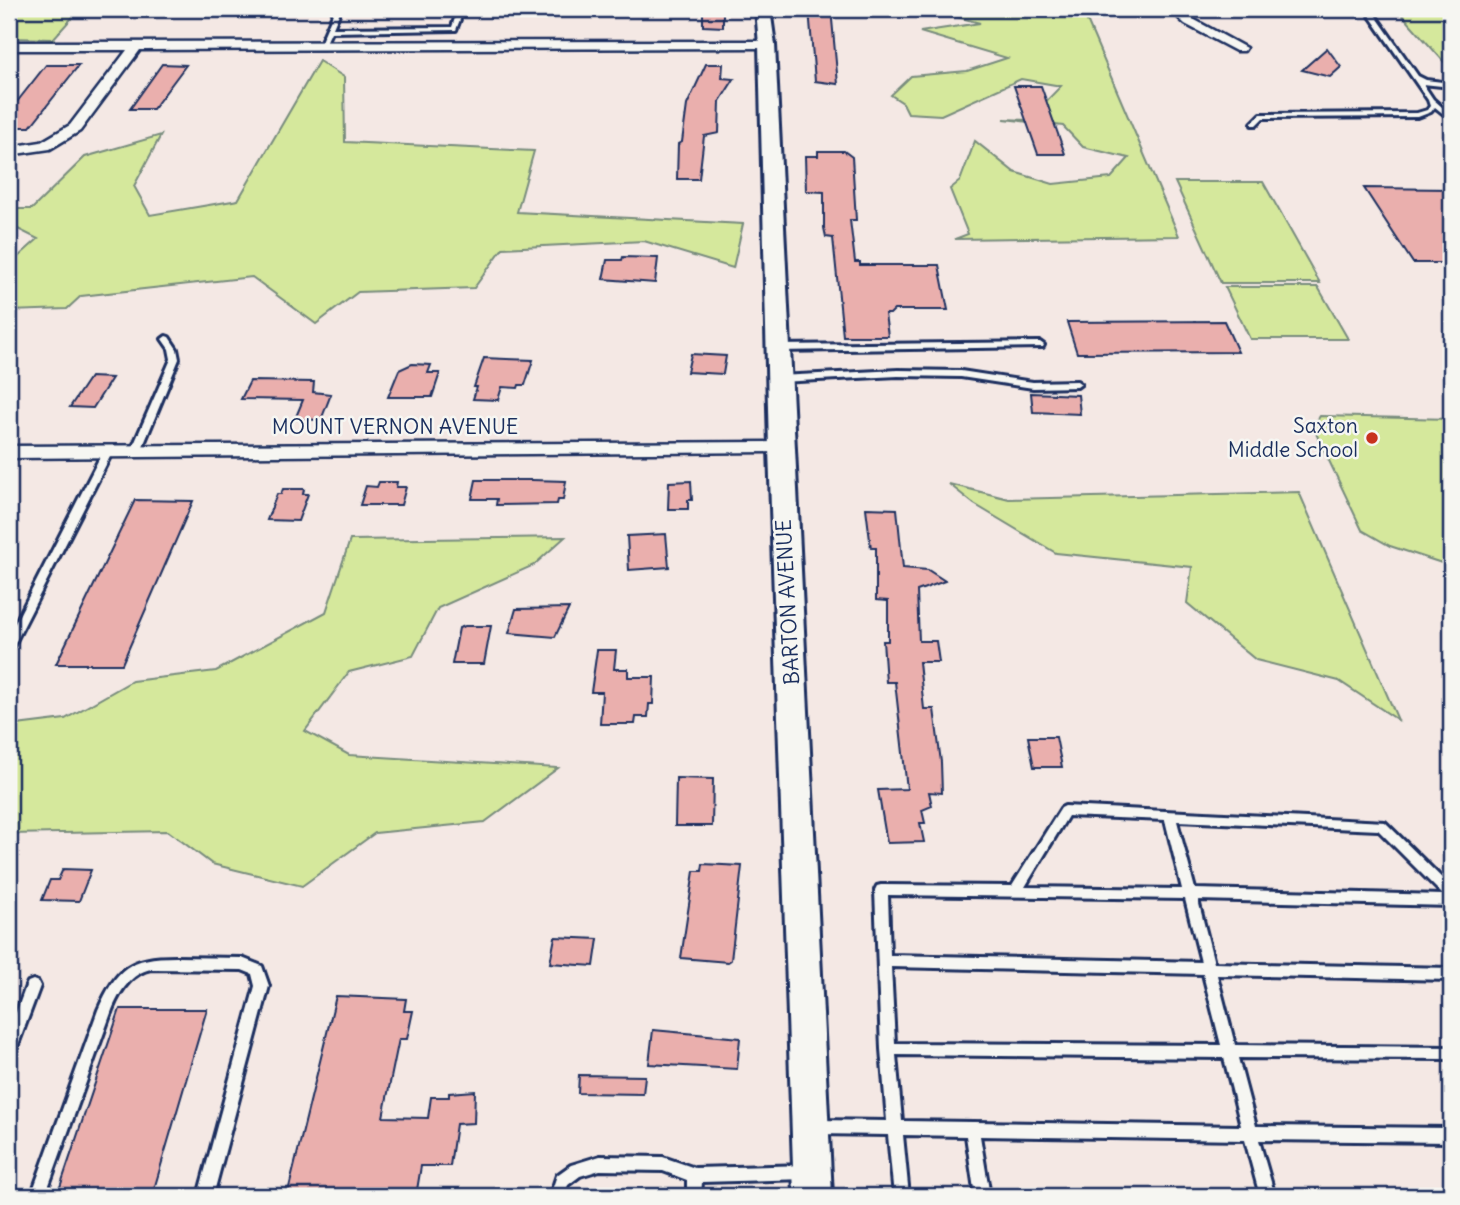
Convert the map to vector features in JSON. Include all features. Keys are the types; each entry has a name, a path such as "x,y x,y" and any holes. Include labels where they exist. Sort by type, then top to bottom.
{"street":[{"name":"BARTON AVENUE","path":"763,9 767,45 781,448 813,1184"},
{"path":"1175,9 1192,24 1222,36 1240,48"},
{"path":"9,46 767,45"},
{"path":"9,151 45,146 75,128 136,47"},
{"name":"MOUNT VERNON AVENUE","path":"9,452 781,448"}],"lane":[{"path":"322,46 338,9"},
{"path":"328,30 454,29 461,9"},
{"path":"1254,124 1261,116 1418,115 1430,111 1433,106 1431,100 1368,9"},
{"path":"1416,77 1424,82 1451,85"},
{"path":"1431,100 1451,118"},
{"path":"136,451 175,359 173,349 166,339"},
{"path":"777,348 1040,345"},
{"path":"779,379 898,373 961,374 1033,385 1077,384"},
{"path":"9,645 108,452"},
{"path":"1015,892 1065,811 1381,825 1451,895"},
{"path":"1170,816 1267,1196"},
{"path":"901,1196 888,1049 881,890 1451,901"},
{"path":"883,961 1208,966 1451,974"},
{"path":"38,1196 112,992 124,978 143,964 242,964 257,970 262,986 206,1196"},
{"path":"9,1050 33,986"},
{"path":"888,1049 1451,1053"},
{"path":"810,1126 1451,1135"},
{"path":"972,1129 982,1196"},
{"path":"557,1196 562,1180 576,1170 600,1163 663,1164 695,1175 813,1184"},
{"path":"694,1196 695,1175"}],"green space":[{"path":"13,9 80,9 53,39 9,38 9,13"},
{"path":"927,9 1082,9 1179,236 955,239 968,234 950,189 960,181 975,141 1014,172 1053,184 1111,178 1129,158 1083,147 1063,126 1004,119 1028,120 1061,86 1021,79 941,115 908,113 903,103 891,95 911,76 967,71 1007,58 920,32 980,23"},
{"path":"1397,9 1451,9 1451,62 1444,62"},
{"path":"319,61 344,77 345,142 534,151 517,212 743,224 733,268 644,241 503,248 474,288 358,292 316,324 252,277 81,296 67,309 9,311 9,265 38,239 9,227 9,209 32,209 85,157 161,135 134,186 150,215 238,200"},
{"path":"1175,182 1263,182 1320,283 1221,283"},
{"path":"1225,287 1318,287 1348,339 1250,339"},
{"path":"1320,416 1451,419 1451,566 1390,546 1362,530 1313,427"},
{"path":"949,484 1009,499 1299,492 1398,720 1339,681 1256,660 1187,603 1192,567 1056,553 974,504"},
{"path":"565,537 534,565 438,608 413,656 349,672 305,731 349,755 558,768 485,822 375,833 302,886 212,864 168,831 9,834 9,726 65,719 132,681 216,671 326,612 350,540"}],"building":[{"path":"703,9 723,9 723,27 703,26"},
{"path":"809,9 831,9 838,84 815,81"},
{"path":"1327,48 1341,67 1330,77 1302,70"},
{"path":"162,64 186,65 153,109 130,109"},
{"path":"706,64 723,64 722,78 734,79 720,101 719,133 704,136 699,179 677,179 678,144 682,142 687,105"},
{"path":"46,65 79,65 30,127 9,127 9,112"},
{"path":"1014,86 1041,86 1065,154 1038,154"},
{"path":"818,151 844,151 852,157 856,220 850,220 855,262 860,262 860,265 939,265 948,310 894,310 885,314 888,336 843,336 833,238 826,237 824,228 824,192 806,191 805,156 818,156"},
{"path":"1364,188 1451,189 1451,263 1413,263"},
{"path":"623,257 658,258 655,283 603,279 607,260 622,260"},
{"path":"1224,321 1238,352 1077,353 1067,322"},
{"path":"691,354 726,356 723,374 687,372"},
{"path":"484,358 533,360 525,385 519,385 518,388 502,387 498,400 473,399 477,387 474,387"},
{"path":"412,364 431,365 428,373 440,373 432,397 388,397 399,370"},
{"path":"90,377 112,378 93,408 70,407"},
{"path":"250,381 314,382 313,392 331,394 321,420 295,419 303,400 241,399"},
{"path":"1031,393 1078,395 1080,414 1033,412"},
{"path":"476,480 566,481 563,500 558,500 557,504 496,505 497,499 472,499"},
{"path":"691,481 692,500 688,500 688,509 668,509 669,482"},
{"path":"379,482 397,482 396,487 406,487 401,505 360,505 366,486 377,487"},
{"path":"283,489 304,489 303,494 308,494 298,521 267,520 277,494 281,494"},
{"path":"135,500 193,501 122,664 56,664"},
{"path":"866,508 897,509 903,568 928,570 945,581 917,591 919,641 936,641 939,662 919,662 924,709 934,709 942,793 929,792 932,806 922,810 925,823 920,823 924,842 887,843 878,790 907,789 895,682 886,682 883,641 888,641 888,601 876,600 876,548 871,548"},
{"path":"666,534 669,567 629,570 627,536"},
{"path":"569,608 555,637 509,633 516,609"},
{"path":"491,626 484,664 452,664 459,628"},
{"path":"597,650 616,650 614,669 628,669 628,677 654,677 653,704 649,704 648,717 636,717 635,724 600,724 602,692 591,692"},
{"path":"1028,737 1056,737 1062,767 1034,767"},
{"path":"676,778 713,779 712,826 675,826"},
{"path":"703,864 742,866 731,960 728,962 681,958 694,871 702,871"},
{"path":"63,869 91,870 79,901 42,900 50,880 58,880"},
{"path":"555,937 598,939 594,966 550,963"},
{"path":"336,996 406,999 404,1011 413,1011 407,1039 399,1039 383,1117 428,1118 431,1097 449,1097 449,1093 475,1091 474,1123 456,1124 450,1166 421,1166 416,1196 287,1196"},
{"path":"120,1009 207,1009 152,1196 57,1196"},
{"path":"653,1030 740,1038 737,1069 649,1064"},
{"path":"579,1075 645,1076 643,1094 578,1093"}],"place":[{"name":"Saxton Middle School","path":"1372,438"}]}
